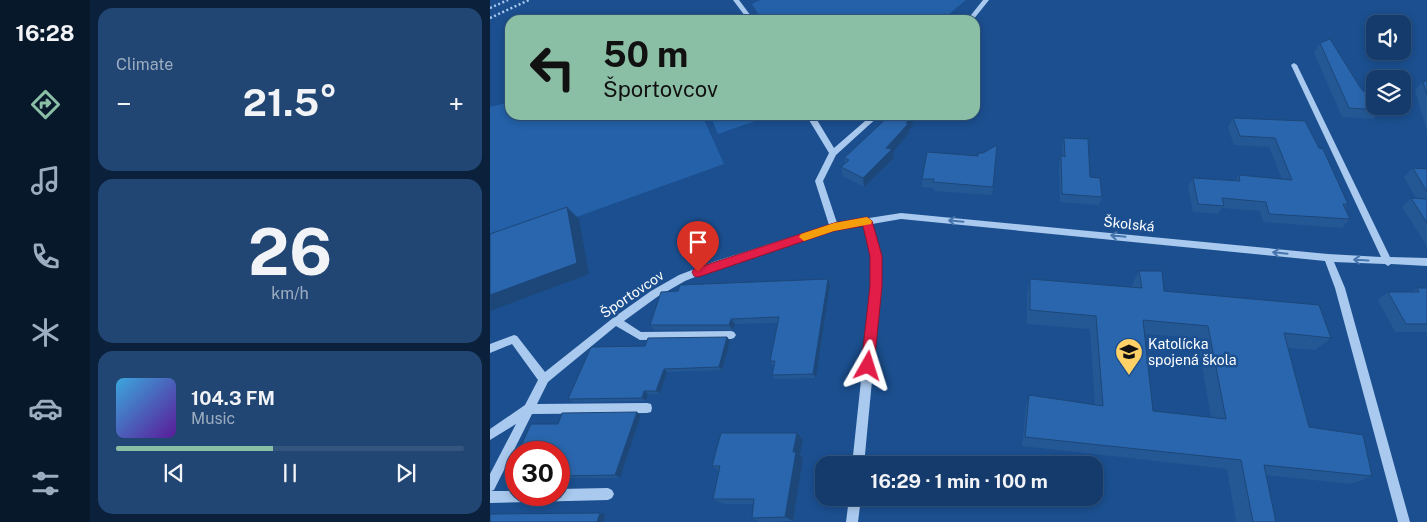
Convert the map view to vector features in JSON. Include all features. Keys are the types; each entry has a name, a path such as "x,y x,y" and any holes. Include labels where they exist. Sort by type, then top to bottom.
{"street":[{"path":"736,0 747,15"},
{"path":"974,15 986,0"},
{"path":"1294,65 1388,262"},
{"path":"813,120 833,154"},
{"path":"834,227 820,181 833,154 870,120"},
{"name":"Školská","path":"867,221 901,216 1328,258 1388,262 1427,262"},
{"path":"859,456 876,286 876,256 867,221"},
{"name":"Športovcov","path":"490,486 544,379 616,321 654,294 682,278 714,266 834,227 867,221"},
{"path":"1328,258 1340,288 1404,522"},
{"path":"616,321 640,336 731,335"},
{"path":"490,349 514,339 544,379"},
{"name":"Športovcov","path":"490,435 529,409"},
{"path":"852,522 853,506"}],"lane":[{"path":"529,409 647,408"},
{"path":"490,497 608,494"}],"path":[{"path":"490,8 508,0"},
{"path":"490,18 528,0"}],"shaded area":[{"path":"760,0 966,0 948,15 759,15 752,4"},
{"path":"505,103 505,120 704,120 724,164 490,248 490,107"},
{"path":"712,120 759,120 718,134"}],"building":[{"path":"1330,39 1360,87 1366,91 1366,109 1349,108 1320,43"},
{"path":"1427,80 1427,95 1423,82"},
{"path":"1233,118 1305,121 1319,148 1323,149 1348,204 1343,204 1350,219 1269,214 1266,202 1222,198 1224,206 1198,204 1193,178 1240,181 1239,175 1292,180 1275,138 1240,136"},
{"path":"885,120 909,120 906,123 908,124 886,148 892,149 863,178 841,167 849,160 844,158"},
{"path":"1064,138 1088,139 1090,177 1100,178 1102,197 1062,194 1061,155 1065,157"},
{"path":"997,145 993,187 933,182 934,179 922,179 927,152 978,156 978,153 983,153"},
{"path":"1413,168 1427,169 1427,192"},
{"path":"1411,198 1427,199 1427,223"},
{"path":"567,207 577,263 490,295 490,234"},
{"path":"1139,271 1162,271 1164,291 1319,305 1331,338 1284,333 1309,427 1363,435 1372,476 1264,465 1276,522 1253,522 1241,460 1025,437 1029,395 1103,406 1096,316 1030,310 1030,279 1142,288","holes":["1143,320 1208,326 1226,419 1153,411"]},
{"path":"828,279 813,374 772,375 775,361 770,361 779,317 731,319 729,325 650,325 661,292 678,291 680,285"},
{"path":"1417,288 1427,288 1427,324 1406,324 1388,292 1419,292"},
{"path":"727,337 719,367 664,369 656,391 644,391 642,398 568,399 591,347 645,346 648,338"},
{"path":"637,412 615,475 570,476 570,441 523,441 531,424 558,424 562,413"},
{"path":"721,433 797,433 793,452 796,452 785,517 752,518 754,499 713,499 720,466 712,466"},
{"path":"600,513 597,522 490,522 491,514"}],"slow traffic":[{"path":"804,237 834,227 867,221"}],"place":[{"name":"Katolícka spojená škola","path":"1129,376"}],"route":[{"path":"698,272 834,227 867,221 876,256 876,286 868,366"}]}
